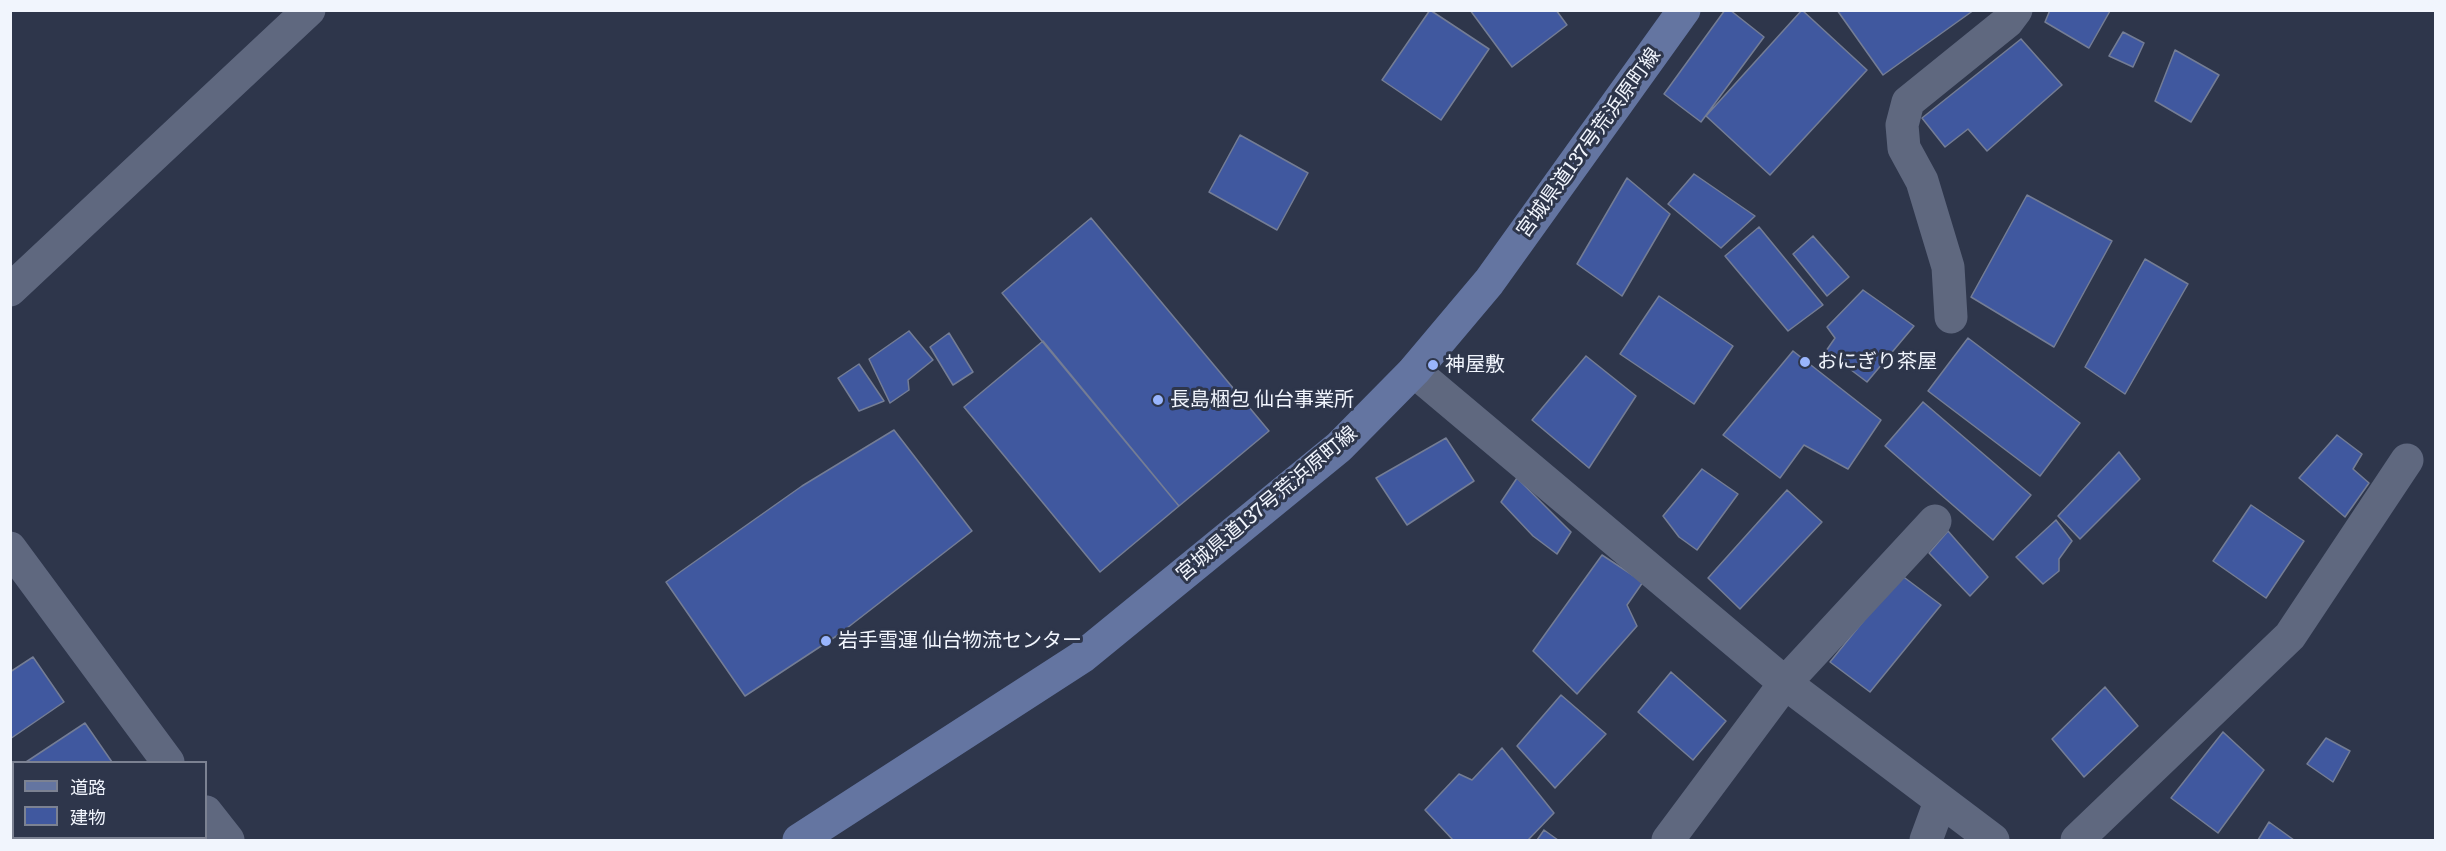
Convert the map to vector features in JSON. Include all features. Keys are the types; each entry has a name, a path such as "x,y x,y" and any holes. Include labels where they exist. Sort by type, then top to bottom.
{"main road":[{"name":"宮城県道137号荒浜原町線","path":"799,840 1082,657 1339,447 1414,371 1489,282 1684,10"}],"street":[{"path":"10,290 309,10"},
{"path":"1951,317 1948,267 1922,181 1904,148 1902,125 1908,102 2007,22 2016,10"},
{"path":"1414,371 1785,683 1993,840"},
{"path":"2077,840 2290,636 2407,460"},
{"path":"1668,840 1785,683 1935,521"},
{"path":"10,548 167,761"},
{"path":"1926,840 1940,802"},
{"path":"207,813 228,840"}],"building":[{"path":"1430,10 1489,49 1441,120 1382,80"},
{"path":"1470,10 1556,10 1567,25 1512,67"},
{"path":"1725,10 1730,10 1764,37 1701,122 1664,94"},
{"path":"1802,10 1867,70 1770,175 1706,116"},
{"path":"1837,10 1974,10 1883,75"},
{"path":"2050,10 2110,11 2089,48 2045,22"},
{"path":"2123,32 2144,43 2133,67 2109,56"},
{"path":"2021,39 2062,85 1987,151 1968,129 1945,147 1922,118"},
{"path":"2175,50 2219,75 2191,122 2155,101"},
{"path":"1240,135 1308,173 1277,230 1209,192"},
{"path":"1694,174 1755,216 1721,248 1668,204"},
{"path":"1627,178 1670,214 1622,296 1577,264"},
{"path":"2027,195 2112,241 2054,347 1971,297"},
{"path":"1091,218 1269,431 1179,506 1002,293"},
{"path":"1759,227 1823,305 1788,331 1725,256"},
{"path":"1813,236 1849,277 1827,296 1793,254"},
{"path":"2145,259 2188,284 2125,394 2085,367"},
{"path":"1863,290 1914,326 1867,382 1826,351 1835,338 1827,327"},
{"path":"1659,296 1733,346 1694,404 1620,354"},
{"path":"909,331 933,360 908,380 909,390 890,403 869,359"},
{"path":"949,333 973,372 953,385 930,347"},
{"path":"1968,338 2080,423 2040,476 1928,391"},
{"path":"1043,341 1179,506 1100,572 964,407"},
{"path":"1793,351 1881,420 1848,469 1804,445 1780,478 1723,435"},
{"path":"1586,356 1636,396 1589,468 1532,420"},
{"path":"859,364 884,401 859,411 838,378"},
{"path":"1923,402 2031,495 1993,540 1885,446"},
{"path":"894,430 972,531 838,635 745,696 666,582 802,486"},
{"path":"2337,435 2362,454 2353,469 2369,483 2345,517 2299,478"},
{"path":"1446,438 1474,481 1407,525 1376,478"},
{"path":"2119,452 2140,479 2080,539 2058,516"},
{"path":"1702,469 1738,494 1697,550 1679,537 1663,516"},
{"path":"1517,478 1571,532 1557,554 1533,536 1501,502"},
{"path":"1787,490 1822,522 1740,609 1708,578"},
{"path":"2251,505 2304,541 2266,598 2213,561"},
{"path":"2056,520 2072,541 2059,559 2059,571 2043,584 2016,557"},
{"path":"1948,531 1988,577 1970,596 1929,553"},
{"path":"1602,555 1643,582 1627,605 1637,626 1577,694 1533,651"},
{"path":"1901,575 1941,605 1870,692 1830,662"},
{"path":"33,657 64,702 10,739 10,672"},
{"path":"1671,672 1726,721 1693,760 1638,712"},
{"path":"2105,687 2138,726 2084,777 2052,739"},
{"path":"1561,695 1606,734 1555,788 1517,746"},
{"path":"85,723 111,761 28,761"},
{"path":"2223,732 2264,770 2218,833 2171,798"},
{"path":"2326,738 2350,751 2333,782 2307,764"},
{"path":"1502,748 1554,813 1528,840 1453,840 1425,810 1459,774 1472,780"},
{"path":"2269,822 2294,840 2258,840"},
{"path":"1544,830 1558,840 1537,840"}],"place":[{"name":"おにぎり茶屋","path":"1805,362"},
{"name":"神屋敷","path":"1433,365"},
{"name":"長島梱包 仙台事業所","path":"1158,400"},
{"name":"岩手雪運 仙台物流センター","path":"826,641"}]}
